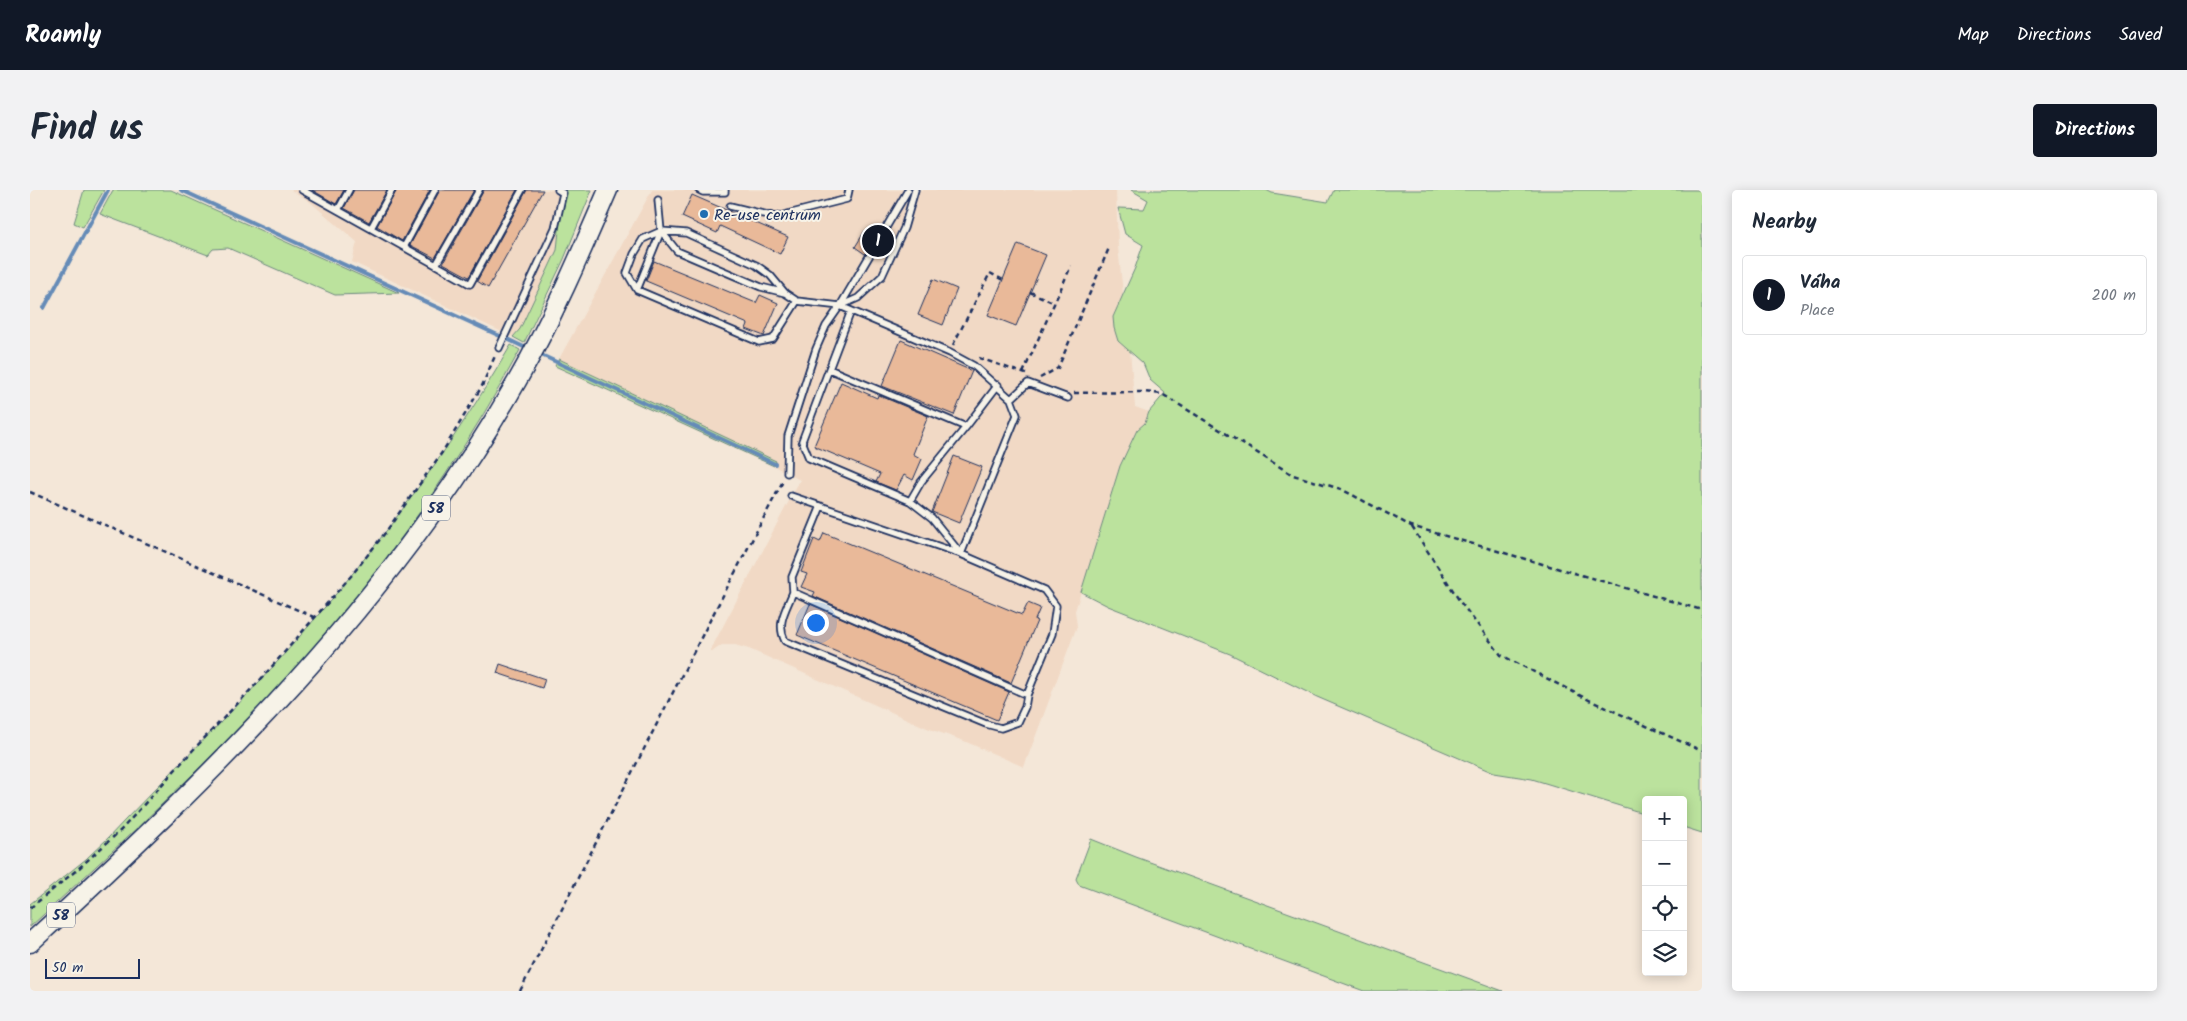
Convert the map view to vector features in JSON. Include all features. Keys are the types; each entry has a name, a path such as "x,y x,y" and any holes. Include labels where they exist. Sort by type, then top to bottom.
{"main road":[{"name":"58","path":"30,943 190,793 250,732 328,648 382,582 461,473 517,382 565,290 608,190"}],"lane":[{"path":"338,210 349,190"},
{"path":"371,228 392,190"},
{"path":"404,247 435,190"},
{"path":"436,265 479,190"},
{"path":"304,191 470,284 522,190"},
{"path":"499,348 555,228 563,193 558,190"},
{"path":"702,191 725,192 725,190"},
{"path":"730,206 776,217 847,199 849,190"},
{"path":"787,473 788,436 816,349 826,326 840,306 908,190"},
{"path":"840,306 858,298 882,276 904,228 914,190"},
{"path":"636,290 661,231 658,200"},
{"path":"797,302 773,339 759,342 636,290 628,273 634,254 643,239 661,231 686,233 756,265 770,275 785,293 797,302 840,306 851,310 950,352 974,366 998,385 1011,399 1017,415 961,554"},
{"path":"661,231 677,251 761,288 785,293"},
{"path":"851,310 802,441 809,458 910,501 932,518 961,554"},
{"path":"829,370 966,427"},
{"path":"1011,399 1028,383 1068,398"},
{"path":"910,501 921,482 998,385"},
{"path":"791,496 821,506 961,554 1044,590 1056,606 1052,634 1027,695 1026,707 1018,722 1000,728 986,724 785,641 780,631 781,622 793,592 792,577 821,506"},
{"path":"793,592 1027,695"}],"path":[{"path":"1047,382 1038,379 1058,368 1109,248"},
{"path":"1023,373 1071,266"},
{"path":"950,352 990,273 1003,280"},
{"path":"1030,292 1055,302"},
{"path":"30,908 71,875 121,830 316,618 385,533 443,451 482,386 499,348"},
{"path":"976,358 1030,376"},
{"path":"1065,390 1074,393 1144,392 1162,394 1293,475 1341,489 1411,526 1702,610"},
{"path":"520,991 706,626 787,473"},
{"path":"30,492 316,618"},
{"path":"1411,526 1461,603 1501,655 1589,700 1702,751"}],"shaded area":[{"path":"291,190 563,190 557,250 520,329 513,337 352,262 357,242 309,201"},
{"path":"652,190 1116,190 1118,247 1123,293 1113,317 1114,328 1118,341 1130,351 1135,407 1149,412 1145,423 1137,430 1120,466 1075,611 1077,626 1024,767 964,741 927,728 749,649 735,645 722,645 712,652 710,651 800,480 774,466 776,461 559,359"}],"green space":[{"path":"84,190 104,190 83,227 74,223"},
{"path":"113,190 171,190 399,293 335,295 228,248 213,249 208,255 100,214"},
{"path":"563,190 592,190 564,259 524,343 513,337 520,329 557,250"},
{"path":"1131,190 1266,190 1272,193 1328,202 1334,190 1702,190 1702,833 1687,828 1687,796 1642,796 1642,813 1532,779 1494,773 1317,697 1230,654 1108,606 1081,592 1120,466 1137,430 1145,423 1149,412 1165,393 1150,380 1143,363 1118,341 1113,317 1143,245 1125,234 1118,208 1144,209 1148,200"},
{"path":"511,345 520,350 484,413 425,505 360,592 243,724 159,807 30,927 30,904 86,859 108,838 257,684 311,624 373,548 431,470"},
{"path":"559,359 776,461 774,466 555,366"},
{"path":"1091,839 1503,991 1364,991 1079,885 1076,879"}],"building":[{"path":"312,190 344,190 336,204"},
{"path":"354,190 387,190 369,222 344,208"},
{"path":"397,190 430,190 402,241 377,226"},
{"path":"440,190 474,190 435,258 410,245"},
{"path":"484,190 517,190 469,277 443,263"},
{"path":"527,190 543,190 488,288 477,281"},
{"path":"692,195 788,237 780,254 720,226 717,233 682,217"},
{"path":"865,231 875,237 865,254 855,247"},
{"path":"1018,244 1046,255 1016,326 988,315"},
{"path":"654,261 756,303 760,295 778,303 764,336 746,329 748,324 646,281"},
{"path":"933,279 957,289 943,325 918,315"},
{"path":"901,340 972,371 954,415 882,386"},
{"path":"841,382 877,398 878,395 928,416 913,454 922,459 913,480 904,475 896,490 876,482 880,474 814,446"},
{"path":"954,456 982,467 959,523 932,512"},
{"path":"824,533 1022,615 1028,603 1040,608 1035,620 1037,621 1011,683 813,596 815,592 801,587 807,574 801,572 814,539 820,542"},
{"path":"810,604 1009,692 997,720 797,635"},
{"path":"500,664 545,679 542,688 497,673"}],"waterway":[{"path":"44,308 108,190"},
{"path":"181,190 500,336"},
{"path":"507,339 528,349"},
{"path":"537,353 775,464"}],"place":[{"name":"Re-use centrum","path":"704,214"},
{"name":"Váha","path":"878,241"}]}
